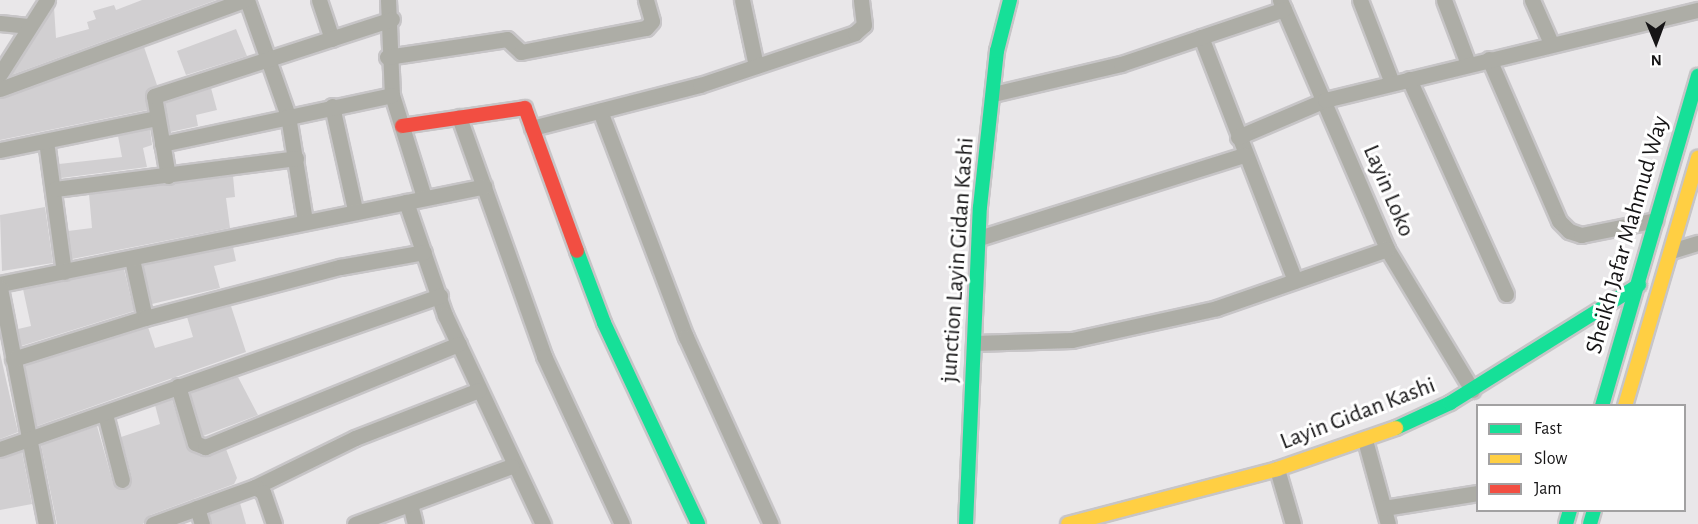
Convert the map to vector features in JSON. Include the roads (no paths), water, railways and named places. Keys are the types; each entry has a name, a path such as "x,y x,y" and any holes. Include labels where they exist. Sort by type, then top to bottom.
{"street":[{"path":"0,74 47,0"},
{"path":"0,90 246,0 271,59 288,116 306,221"},
{"path":"319,0 332,39"},
{"path":"388,0 392,19 387,57 392,95 424,197"},
{"path":"387,57 507,39 521,52 646,28 652,21 646,0"},
{"path":"742,0 756,66"},
{"path":"532,128 756,66 861,29 861,0"},
{"name":"junction Layin Gidan Kashi","path":"966,524 979,238 993,94 1010,0"},
{"path":"1360,0 1392,83"},
{"path":"1444,0 1468,64"},
{"path":"1532,0 1551,44"},
{"path":"993,94 1200,37 1282,5"},
{"name":"Layin Loko","path":"1282,5 1325,100 1387,249 1472,390"},
{"path":"1238,137 1325,100 1698,10"},
{"path":"168,176 156,118 154,96 392,19"},
{"path":"0,23 30,26"},
{"path":"1200,37 1244,155 1295,280"},
{"path":"1489,59 1559,221 1569,231 1581,235 1656,220"},
{"name":"Sheikh Jafar Mahmud Way","path":"1602,404 1639,285 1698,76"},
{"path":"1409,79 1506,294"},
{"path":"162,144 392,95"},
{"path":"332,106 356,210"},
{"path":"402,126 521,107 532,128 604,323 698,524"},
{"path":"600,111 686,337 771,524"},
{"path":"459,117 544,356 622,524"},
{"path":"0,150 156,118"},
{"path":"46,141 55,189 64,272"},
{"path":"979,238 1244,155"},
{"path":"55,189 296,158"},
{"name":"Sheikh Jafar Mahmud Way","path":"1625,404 1698,158"},
{"path":"46,524 28,442 14,359 4,343 0,286 356,210 484,186"},
{"path":"406,202 459,344 512,466 543,524"},
{"path":"1671,251 1698,243"},
{"path":"974,343 1072,340 1217,308 1387,249"},
{"path":"14,359 145,318 340,267 424,252"},
{"path":"132,259 145,318"},
{"name":"Layin Gidan Kashi","path":"1068,524 1276,469 1365,440 1472,390 1639,285"},
{"path":"0,449 28,442 178,386 440,296"},
{"path":"178,386 195,443 205,447 459,344"},
{"path":"153,524 255,487 355,438 479,390"},
{"path":"105,414 122,480"},
{"path":"1365,440 1388,524"},
{"path":"355,524 512,466"},
{"path":"1276,469 1293,524"},
{"path":"255,487 263,492 274,524"},
{"path":"1384,508 1476,493"},
{"path":"410,504 415,524"},
{"path":"197,508 202,524"}]}
